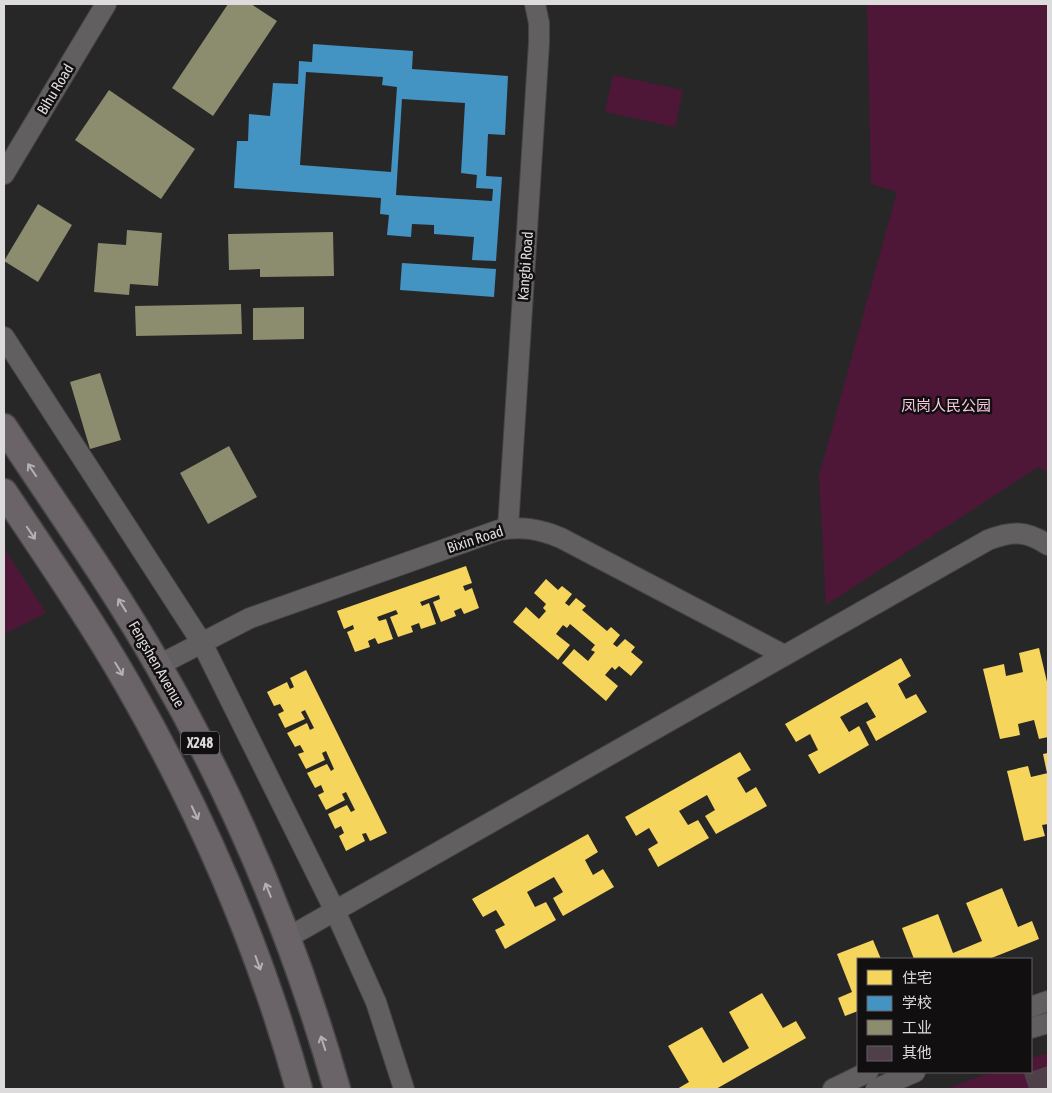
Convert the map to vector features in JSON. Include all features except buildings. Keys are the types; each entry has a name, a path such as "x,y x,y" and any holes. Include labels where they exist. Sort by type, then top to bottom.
{"main road":[{"name":"Fengshen Avenue","path":"4,427 122,604 193,728 225,792 287,938 337,1089"},
{"name":"X248","path":"4,492 91,623 132,691 184,792 221,871 248,936 272,1002 299,1089"}],"street":[{"name":"Bihu Road","path":"4,174 106,4"},
{"name":"Kangbi Road","path":"508,528 539,43 539,23 536,4"},
{"path":"4,337 202,643 335,911 376,1002 404,1089"},
{"name":"Bixin Road","path":"158,665 250,618 508,528 531,528 547,532 784,655"},
{"path":"287,938 988,540 1004,534 1021,533 1037,538 1048,545"},
{"path":"1032,1007 1048,1001"},
{"path":"1032,1028 1048,1022"},
{"path":"833,1089 866,1073"},
{"path":"876,1089 913,1073"}],"green space":[{"name":"凤岗人民公园","path":"867,4 1048,4 1048,472 1038,467 826,605 819,476 897,192 871,184"},
{"path":"613,75 683,90 675,127 605,112"},
{"path":"4,548 46,613 4,634"},
{"path":"1048,1053 1048,1089 946,1089 990,1073 1032,1073 1032,1058"}]}
